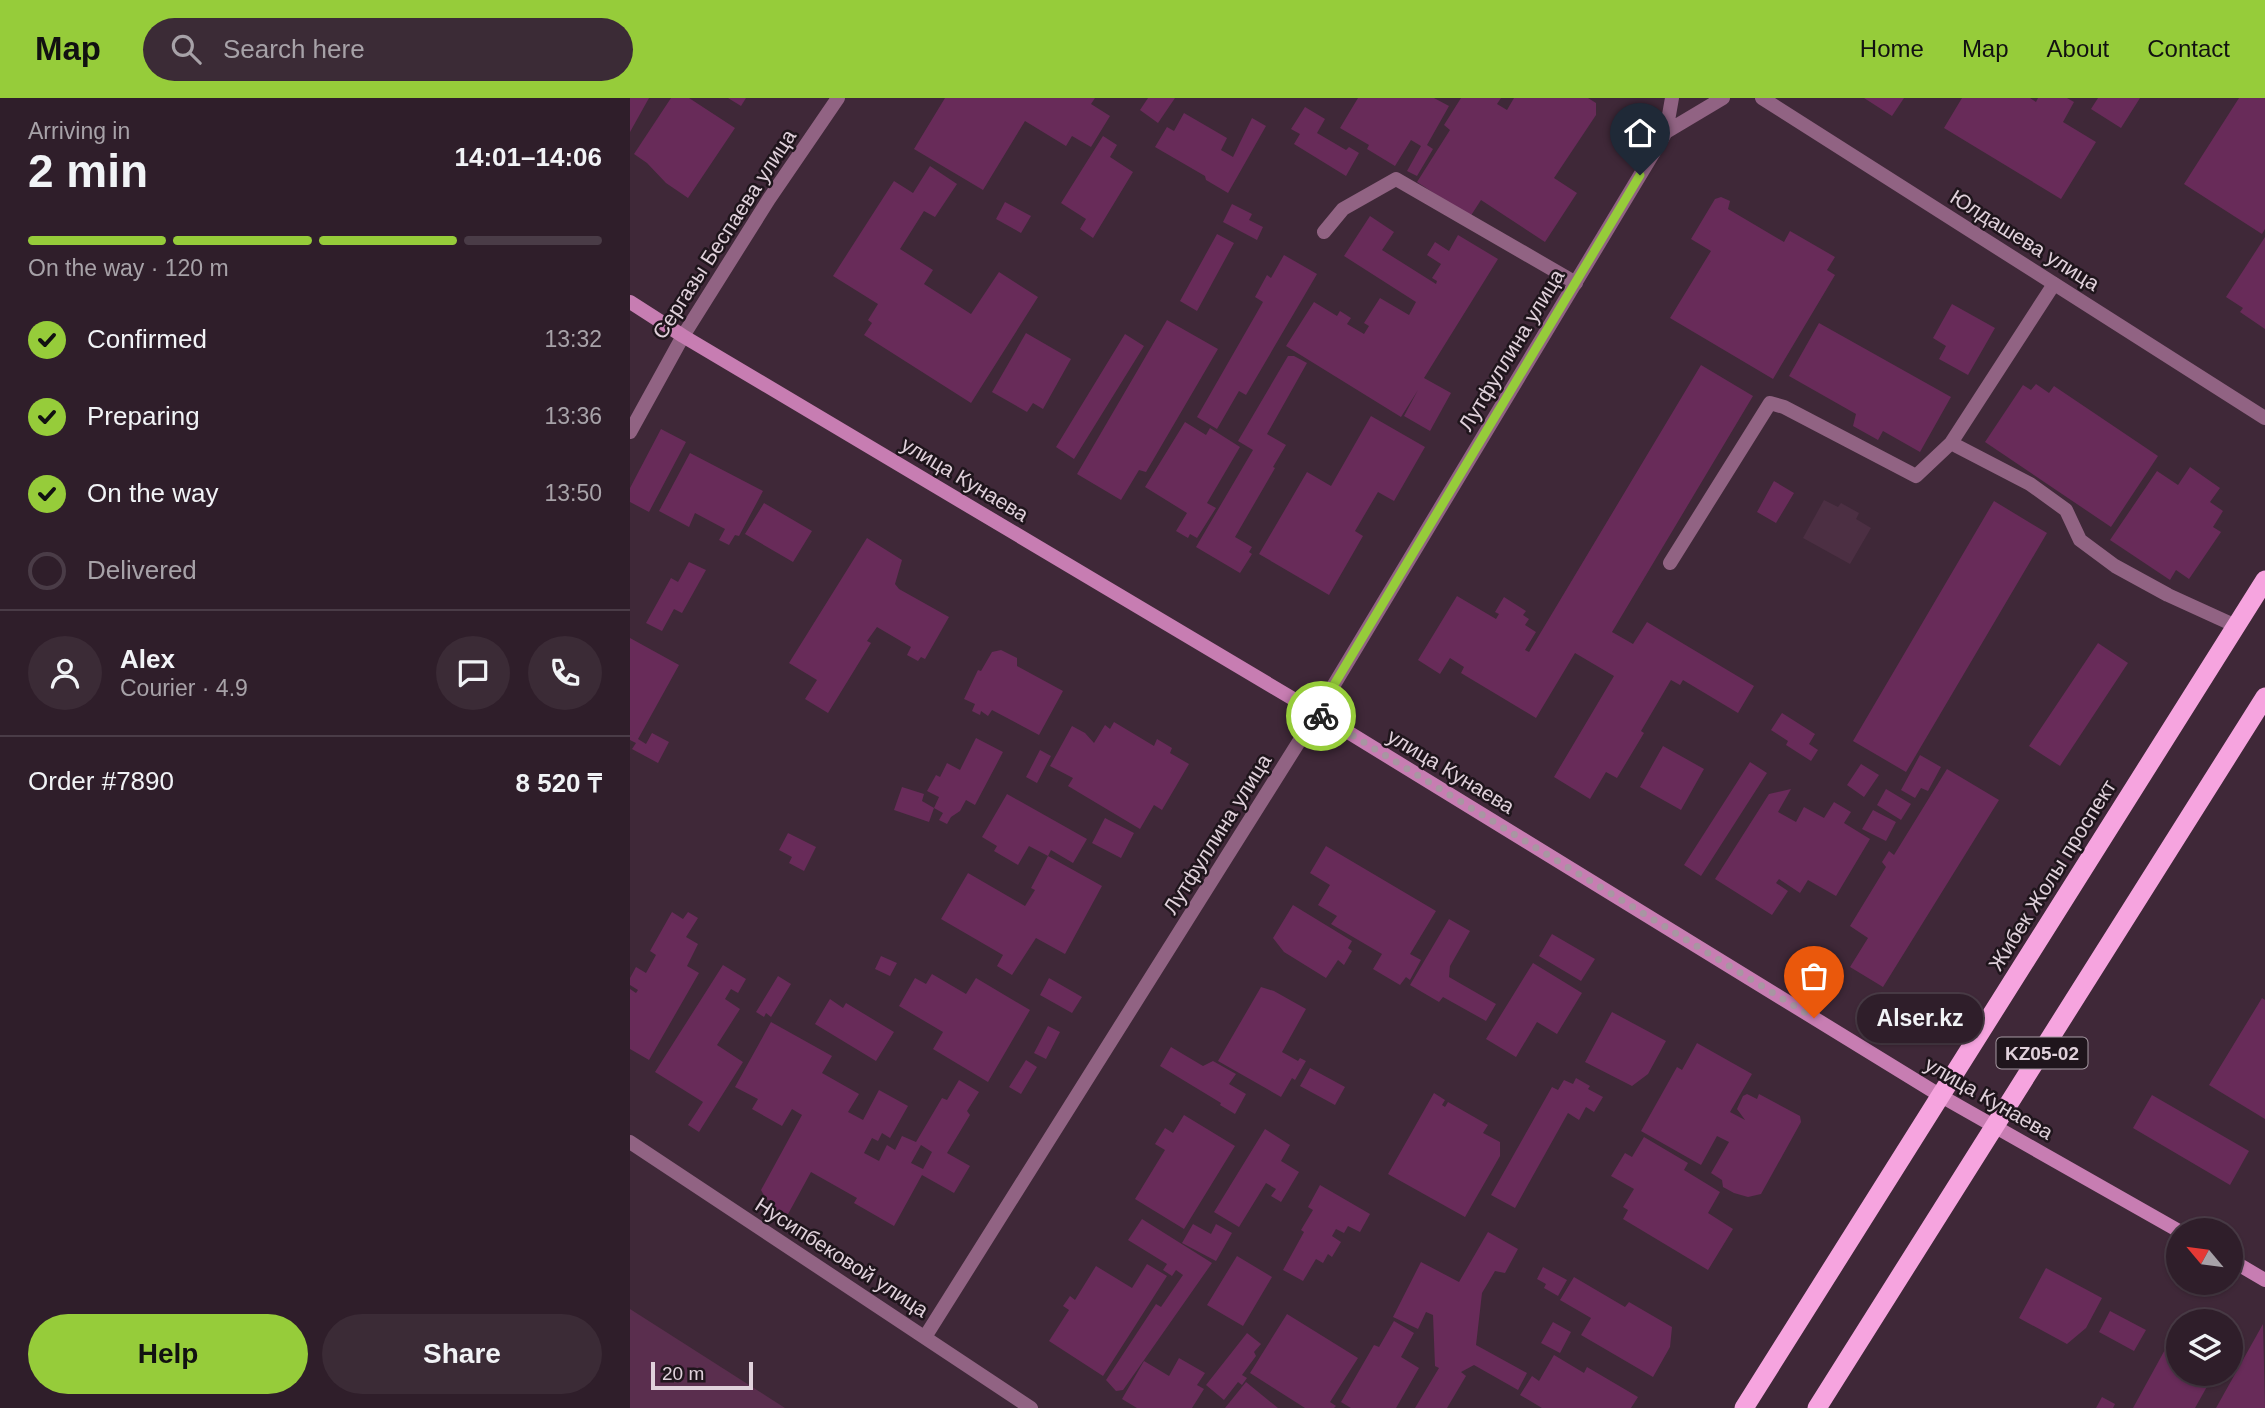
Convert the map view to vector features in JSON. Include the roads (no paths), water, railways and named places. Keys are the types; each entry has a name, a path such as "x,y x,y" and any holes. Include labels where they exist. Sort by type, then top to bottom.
{"highway":[{"name":"Жибек Жолы проспект","path":"1744,1408 2265,580"},
{"name":"KZ05-02","path":"1817,1408 2265,697"}],"main road":[{"name":"улица Кунаева","path":"630,302 1317,713 1941,1096 2166,1224"},
{"path":"2244,1268 2265,1280"}],"street":[{"name":"Сергазы Беспаева улица","path":"630,432 683,336 769,199 838,98"},
{"name":"Лутфуллина улица","path":"925,1337 1317,713 1666,132 1672,98"},
{"name":"Лутфуллина улица","path":"1666,132 1723,98"},
{"name":"Юлдашева улица","path":"1762,98 2265,418"},
{"path":"1324,232 1343,209 1396,179 1576,283"},
{"path":"1670,563 1770,403 1784,407 1916,476 1951,443 2054,284"},
{"path":"1951,443 2030,484 2066,510 2080,540 2115,566 2168,595 2236,626"},
{"name":"Нусипбековой улица","path":"630,1142 1031,1408"}],"place":[{"name":"Alser.kz","path":"1814,1018"}]}
